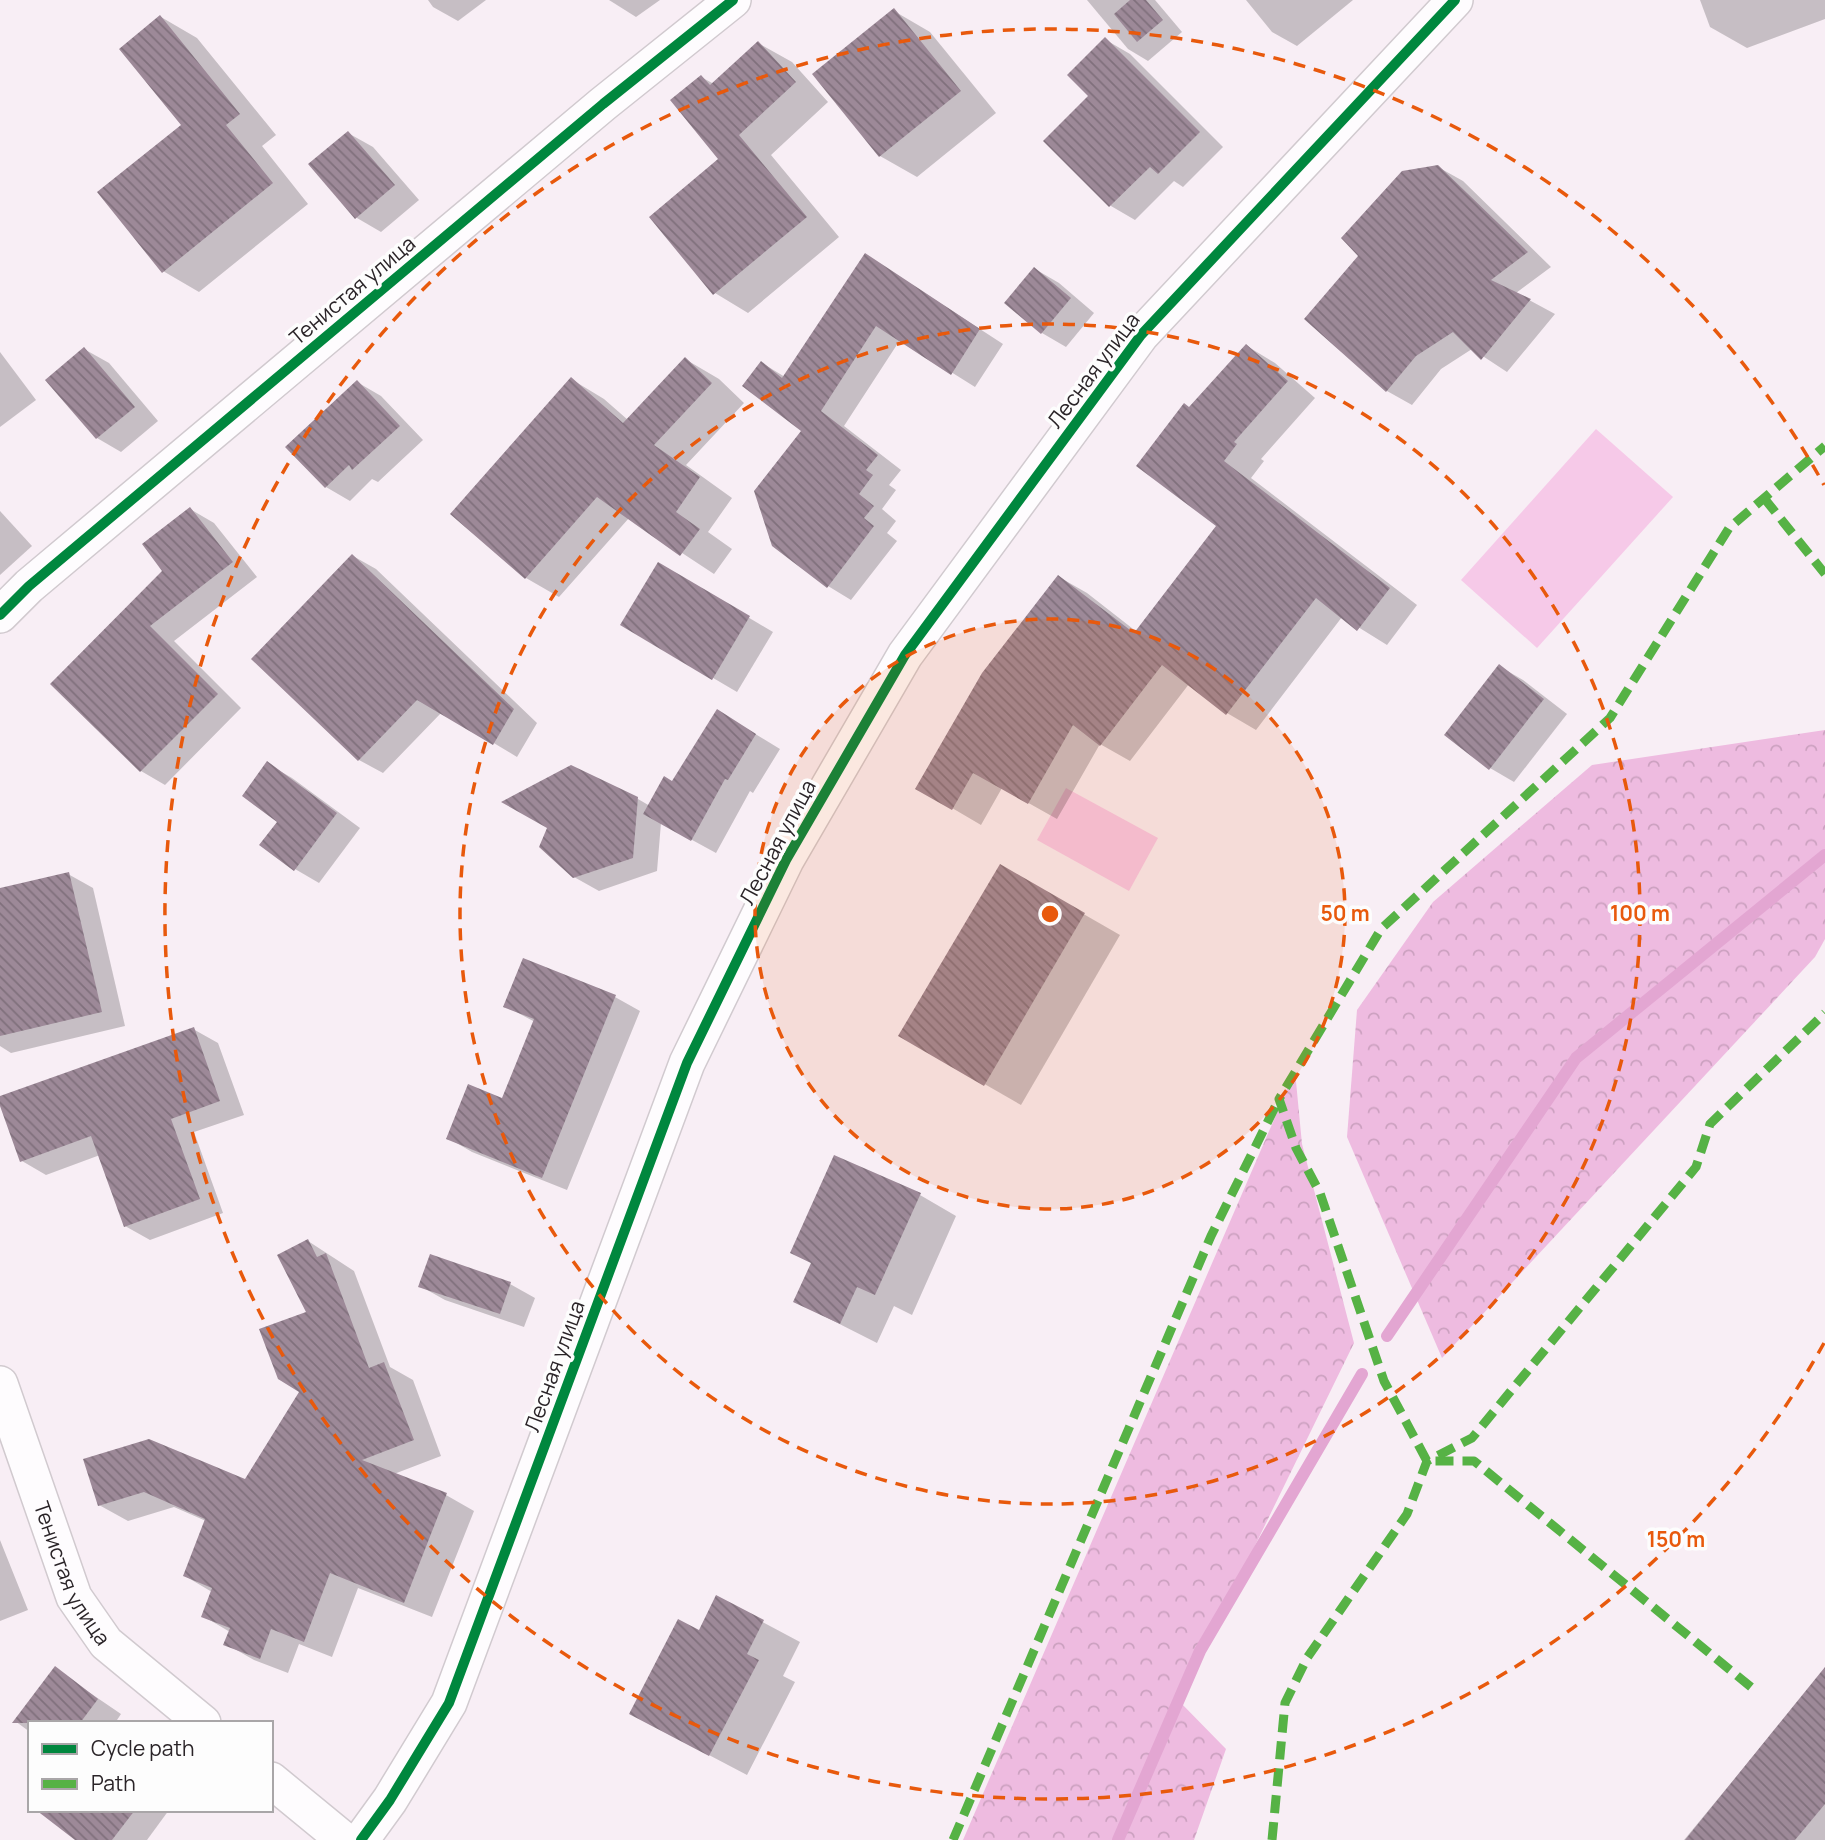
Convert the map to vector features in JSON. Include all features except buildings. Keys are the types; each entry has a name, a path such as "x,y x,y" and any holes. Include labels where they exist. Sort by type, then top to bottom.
{"street":[{"name":"Тенистая улица","path":"0,615 39,577 571,130 733,0"},
{"name":"Лесная улица","path":"361,1840 390,1800 449,1703 687,1063 786,860 905,655 1142,335 1455,0"},
{"name":"Тенистая улица","path":"0,1384 74,1597 106,1643 201,1721"},
{"path":"273,1782 344,1840"}],"green space":[{"path":"1825,730 1825,939 1815,957 1442,1358 1347,1137 1357,1010 1433,902 1592,765"},
{"path":"1295,1071 1302,1144 1354,1343 1179,1701 1226,1749 1194,1840 963,1840"}],"shaded area":[{"path":"1596,429 1673,497 1537,648 1461,580"},
{"path":"1066,788 1158,838 1129,891 1037,840"}],"waterway":[{"path":"1387,1336 1576,1058 1825,855"},
{"path":"1118,1840 1200,1651 1362,1374"}],"marked path":[{"path":"1751,1687 1474,1461 1427,1461 1384,1381 1320,1193 1296,1148 1279,1099 1381,929 1610,718 1729,528 1825,446"},
{"path":"1764,498 1825,574"},
{"path":"1272,1840 1285,1703 1307,1658 1407,1514 1427,1461 1472,1438 1696,1167 1710,1124 1825,1013"},
{"path":"953,1840 1211,1236 1279,1099"}],"cycle path":[{"path":"0,615 29,586 603,104 733,0"},
{"path":"361,1840 390,1800 449,1703 687,1063 786,860 905,655 1141,335 1455,0"}]}
